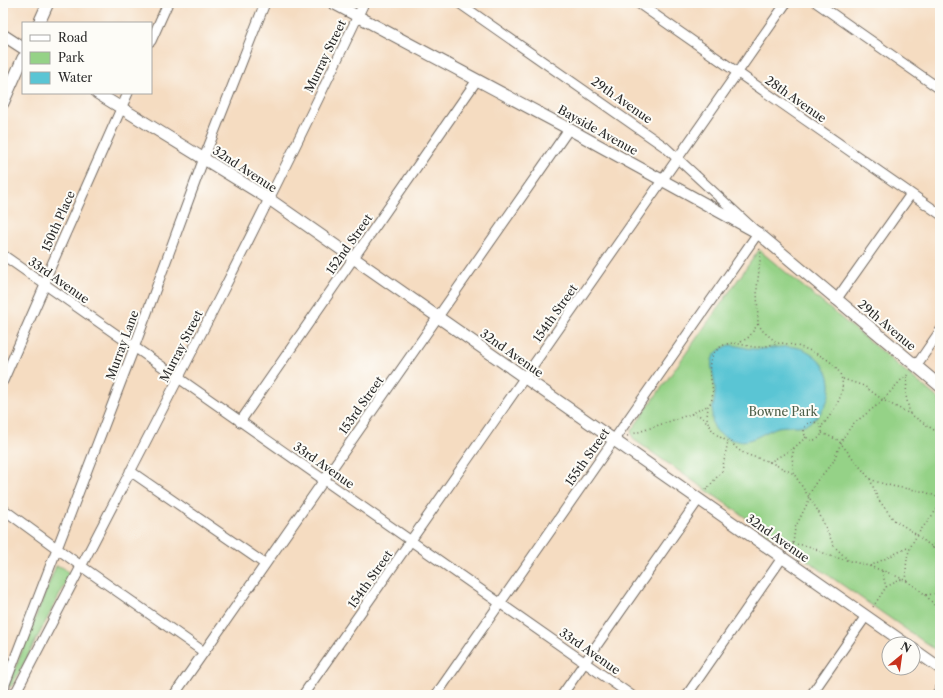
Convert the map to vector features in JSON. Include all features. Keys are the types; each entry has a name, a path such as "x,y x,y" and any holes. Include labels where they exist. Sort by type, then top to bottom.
{"street":[{"path":"39,22 48,3"},
{"path":"152,40 168,3"},
{"name":"Murray Lane","path":"4,695 5,684 134,348 204,158 265,3"},
{"name":"Bayside Avenue","path":"333,3 353,10 477,80 758,233 836,300"},
{"name":"Murray Street","path":"11,695 17,690 178,379 269,199 353,10 364,3"},
{"name":"29th Avenue","path":"459,3 662,144 758,233"},
{"name":"28th Avenue","path":"638,3 940,214"},
{"name":"154th Street","path":"304,695 786,3"},
{"path":"817,3 940,89"},
{"path":"3,35 22,47"},
{"path":"3,103 22,60"},
{"name":"152nd Street","path":"240,422 477,80"},
{"name":"32nd Avenue","path":"99,94 269,199 782,558 870,612 897,636"},
{"name":"150th Place","path":"3,381 45,285 48,273 128,94"},
{"name":"153rd Street","path":"174,695 569,129"},
{"path":"836,300 911,194"},
{"name":"155th Street","path":"436,695 758,233"},
{"name":"33rd Avenue","path":"3,256 632,695"},
{"name":"29th Avenue","path":"836,300 940,386"},
{"path":"916,366 940,331"},
{"path":"130,471 265,564"},
{"path":"562,695 699,499"},
{"path":"3,509 81,566 204,652"},
{"path":"687,695 782,558"},
{"path":"811,695 870,612"},
{"path":"921,655 940,668"},
{"path":"936,695 940,689"}],"path":[{"path":"758,246 760,252 757,288 758,324 763,331 777,343"},
{"path":"740,342 749,337 758,324"},
{"path":"707,422 708,406 711,403 712,393 709,365 713,354 717,349 727,343 740,342 755,347 773,345 777,343 801,346 828,359 836,366 843,379 840,398 830,416 821,427"},
{"path":"792,551 795,528 808,502 809,495 816,482 833,462 840,443 853,424 883,400 902,379 907,377 916,366"},
{"path":"907,377 906,396 910,414"},
{"path":"843,379 864,386 883,400 910,414 940,434"},
{"path":"627,436 691,414 708,406"},
{"path":"691,414 700,416 716,433 732,442 741,452 770,462 794,474 809,495 834,546 848,560"},
{"path":"814,422 821,427 822,433 819,438 814,440 806,437 805,428 808,424 814,422"},
{"path":"822,433 838,440 870,479 885,510 894,520 940,553"},
{"path":"770,462 794,448 806,437"},
{"path":"706,490 722,471 728,441"},
{"path":"794,448 792,457 794,474"},
{"path":"870,479 890,486 922,490 940,499"},
{"path":"870,566 909,547 940,505"},
{"path":"932,548 940,538"},
{"path":"781,543 811,547 832,556 870,566 907,581 925,596 940,615"},
{"path":"907,581 905,568 909,547"},
{"path":"882,571 886,587"},
{"path":"870,612 886,587 902,579"},
{"path":"925,596 940,593"}],"green space":[{"name":"Bowne Park","path":"759,250 940,400 940,653 921,640 921,636 916,636 633,439 631,431"},
{"path":"56,566 65,569 68,572 69,577 12,686 9,687 8,686"}],"water":[{"path":"730,345 754,349 794,347 807,351 815,356 826,369 830,384 830,392 821,413 815,419 804,425 778,427 749,440 737,441 721,435 716,430 712,418 715,390 712,364 715,354 721,349"}]}
